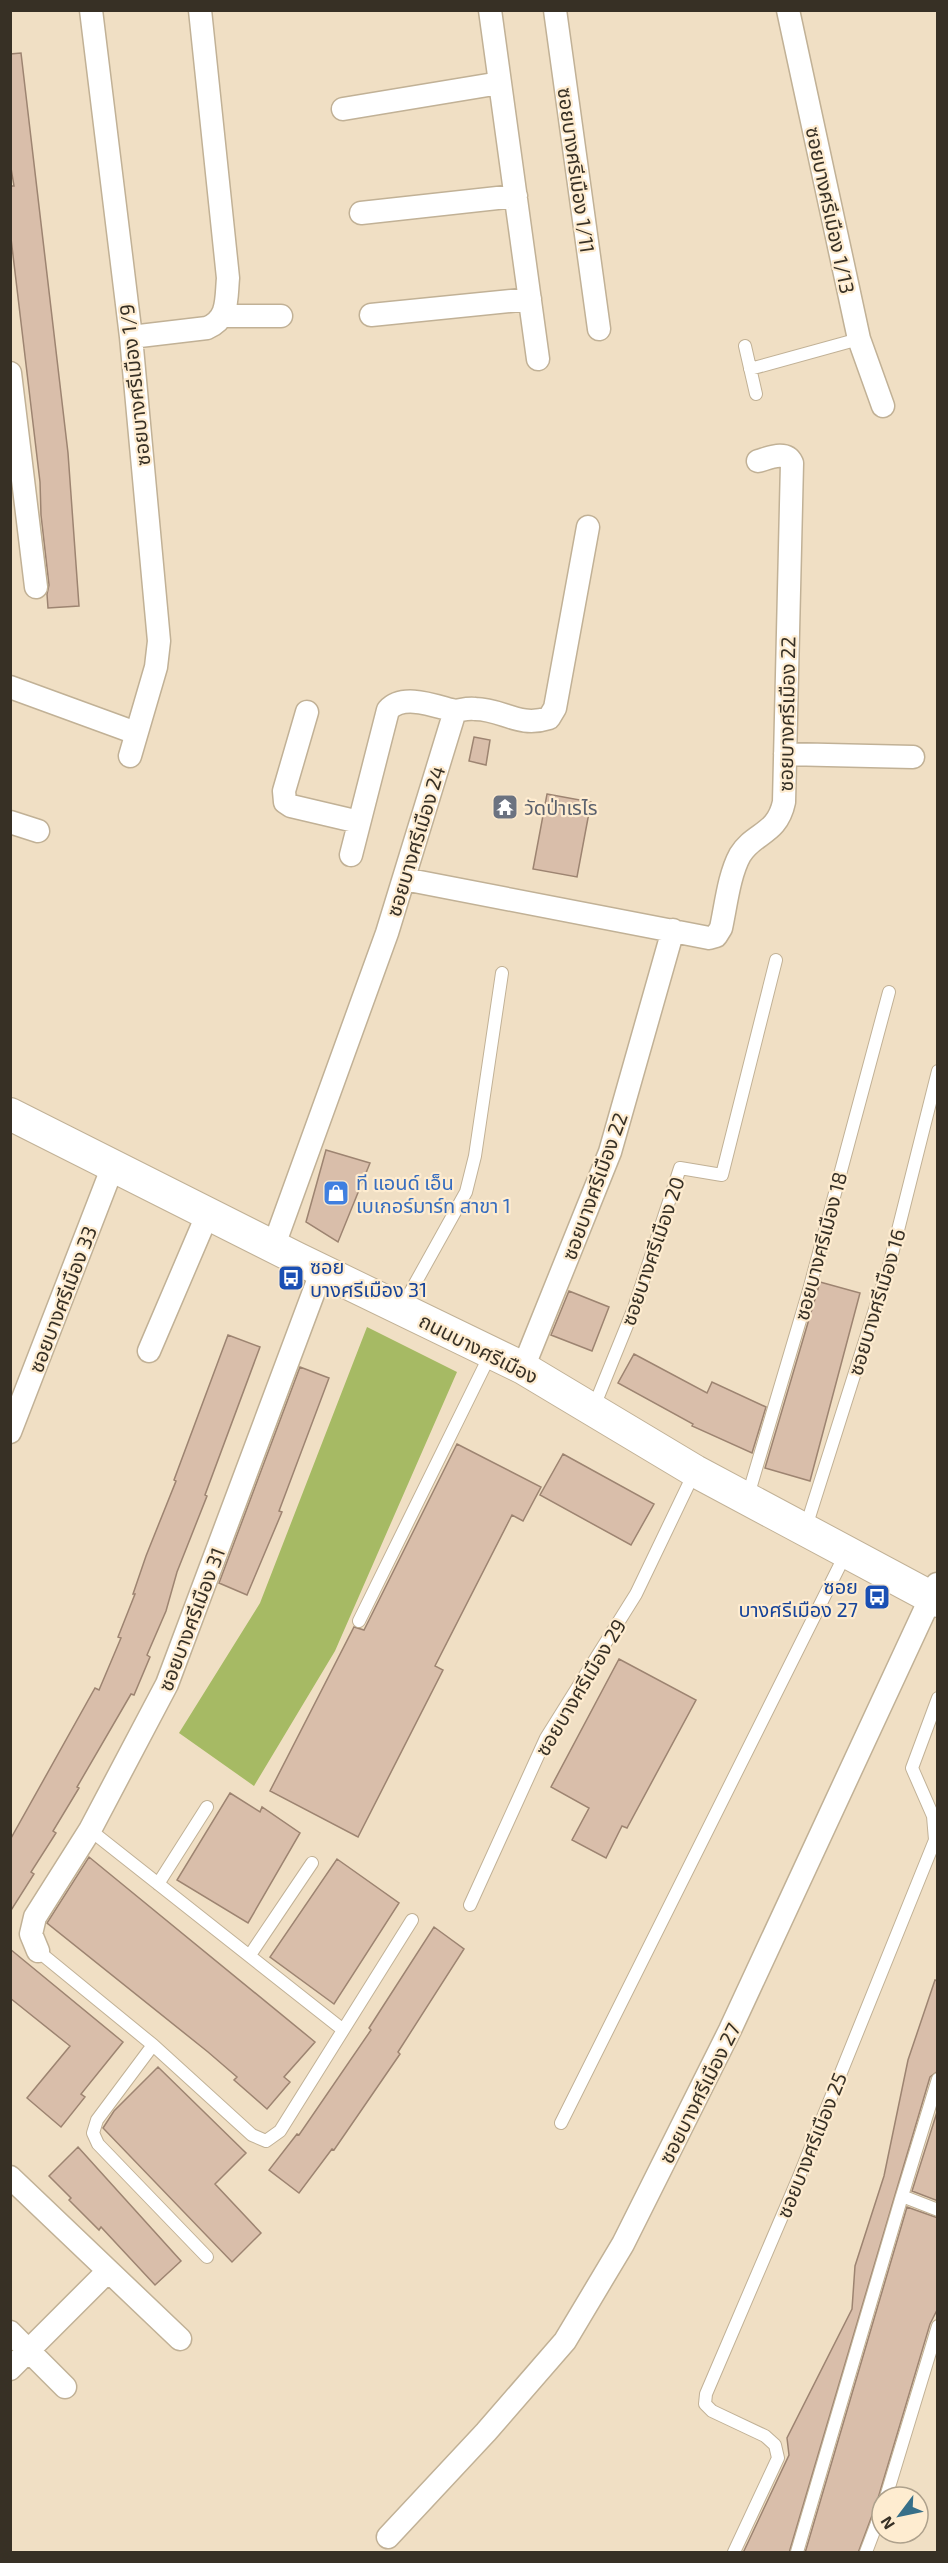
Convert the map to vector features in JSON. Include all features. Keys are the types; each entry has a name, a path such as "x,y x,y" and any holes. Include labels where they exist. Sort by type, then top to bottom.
{"street":[{"name":"ซอยบางศรีเมือง 1/9","path":"91,10 130,338 159,641 156,667 130,756"},
{"path":"130,338 207,328 217,324 224,316 228,278 200,10"},
{"path":"490,10 538,359"},
{"name":"ซอยบางศรีเมือง 1/11","path":"555,10 599,329"},
{"name":"ซอยบางศรีเมือง 1/13","path":"788,10 859,339 883,406"},
{"path":"343,109 500,83"},
{"path":"361,213 516,196"},
{"path":"371,315 530,299"},
{"path":"224,316 281,316"},
{"path":"10,373 36,587"},
{"name":"ซอยบางศรีเมือง 22","path":"404,879 709,938 716,936 721,928 741,853 776,823 781,814 785,754 792,463 784,455 758,461"},
{"path":"351,855 387,710 394,703 406,701 455,711 476,708 524,722 536,722 549,718 555,708 588,527"},
{"path":"10,687 136,733"},
{"name":"ซอยบางศรีเมือง 24","path":"273,1245 387,933 455,711"},
{"path":"307,712 284,791 285,802 291,806 359,822"},
{"path":"785,754 913,757"},
{"path":"10,822 39,831"},
{"name":"ซอยบางศรีเมือง 22","path":"523,1368 610,1152 673,930"},
{"name":"ถนนบางศรีเมือง","path":"10,1114 523,1368 694,1471 846,1553 936,1594"},
{"name":"ซอยบางศรีเมือง 33","path":"10,1432 113,1166"},
{"path":"149,1352 208,1213"},
{"name":"ซอยบางศรีเมือง 31","path":"38,1951 32,1934 35,1917 90,1830 167,1684 322,1270"},
{"name":"ซอยบางศรีเมือง 27","path":"388,2537 486,2432 565,2341 623,2244 730,2030 936,1594"},
{"path":"10,2177 180,2339"},
{"path":"10,2369 108,2271"},
{"path":"10,2332 66,2386"}],"lane":[{"path":"750,369 859,339"},
{"path":"745,346 756,394"},
{"name":"ซอยบางศรีเมือง 20","path":"592,1410 634,1308 680,1168 722,1175 776,960"},
{"path":"401,1308 466,1192 475,1156 502,973"},
{"name":"ซอยบางศรีเมือง 18","path":"747,1498 809,1290 889,992"},
{"name":"ซอยบางศรีเมือง 16","path":"805,1531 890,1262 938,1071"},
{"path":"359,1622 491,1353"},
{"name":"ซอยบางศรีเมือง 29","path":"470,1905 546,1738 636,1594 694,1471"},
{"path":"561,2123 846,1553"},
{"name":"ซอยบางศรีเมือง 25","path":"734,2553 778,2458 775,2445 765,2436 712,2411 705,2404 706,2394 798,2179 935,1840 933,1816 912,1768 938,1698"},
{"path":"158,1884 207,1807"},
{"path":"90,1830 342,2029"},
{"path":"250,1955 312,1863"},
{"path":"38,1951 153,2045 252,2134 266,2140 280,2131 412,1920"},
{"path":"153,2045 97,2120 93,2133 98,2144 207,2257"},
{"path":"797,2553 938,2079"},
{"path":"902,2196 938,2210"},
{"path":"890,2485 938,2326"}],"green space":[{"path":"367,1327 457,1372 335,1651 254,1786 179,1733 260,1603"}],"building":[{"path":"21,53 68,453 79,606 48,608 49,585 41,515 40,482 10,230 10,186 14,186 10,162 10,54"},
{"path":"474,737 490,740 486,765 469,761"},
{"path":"547,794 591,802 577,877 533,869"},
{"name":"ที แอนด์ เอ็น เบเกอร์มาร์ท สาขา 1","path":"326,1150 370,1163 338,1242 306,1222"},
{"path":"820,1282 860,1293 810,1481 765,1468"},
{"path":"569,1291 609,1307 592,1351 551,1335"},
{"path":"228,1335 260,1347 205,1495 207,1496 177,1572 166,1611 147,1655 150,1657 134,1695 131,1694 77,1787 79,1788 53,1831 56,1833 31,1872 34,1874 10,1912 10,1840 95,1688 99,1690 121,1638 118,1637 135,1594 133,1594 146,1556 176,1481 174,1480"},
{"path":"634,1354 707,1393 712,1382 766,1407 752,1453 692,1426 693,1424 618,1383"},
{"path":"300,1367 329,1378 279,1511 282,1512 247,1595 219,1583"},
{"path":"457,1444 541,1487 523,1521 512,1515 435,1666 443,1670 358,1837 270,1791 354,1627 364,1630"},
{"path":"563,1454 654,1504 631,1545 540,1495"},
{"path":"619,1659 696,1700 627,1828 622,1826 606,1858 572,1840 589,1808 551,1787"},
{"path":"230,1793 260,1812 262,1807 300,1833 248,1923 177,1880"},
{"path":"89,1857 315,2042 284,2077 290,2082 267,2109 234,2080 237,2077 208,2052 47,1923"},
{"path":"337,1859 399,1903 334,2004 270,1957"},
{"path":"434,1927 464,1949 398,2052 400,2054 334,2150 332,2149 299,2193 269,2170 297,2134 299,2135 371,2030 369,2028"},
{"path":"10,1949 123,2042 81,2094 85,2097 61,2127 27,2098 70,2046 10,1998"},
{"path":"935,1980 938,1981 938,2071 930,2077 789,2553 743,2553 789,2455 787,2438 852,2309 855,2266 884,2176 908,2060"},
{"path":"158,2067 246,2153 215,2184 261,2233 232,2262 103,2128 114,2111"},
{"path":"938,2109 938,2201 912,2191"},
{"path":"78,2147 181,2261 155,2285 101,2227 99,2230 69,2200 71,2198 49,2176"},
{"path":"907,2207 938,2218 938,2308 930,2324 882,2485 870,2485 870,2521 858,2553 805,2553"}],"place":[{"name":"วัดป่าเรไร","path":"505,807"},
{"name":"ที แอนด์ เอ็น เบเกอร์มาร์ท สาขา 1","path":"336,1193"},
{"name":"ซอย บางศรีเมือง 31","path":"291,1278"},
{"name":"ซอย บางศรีเมือง 27","path":"877,1597"}]}
